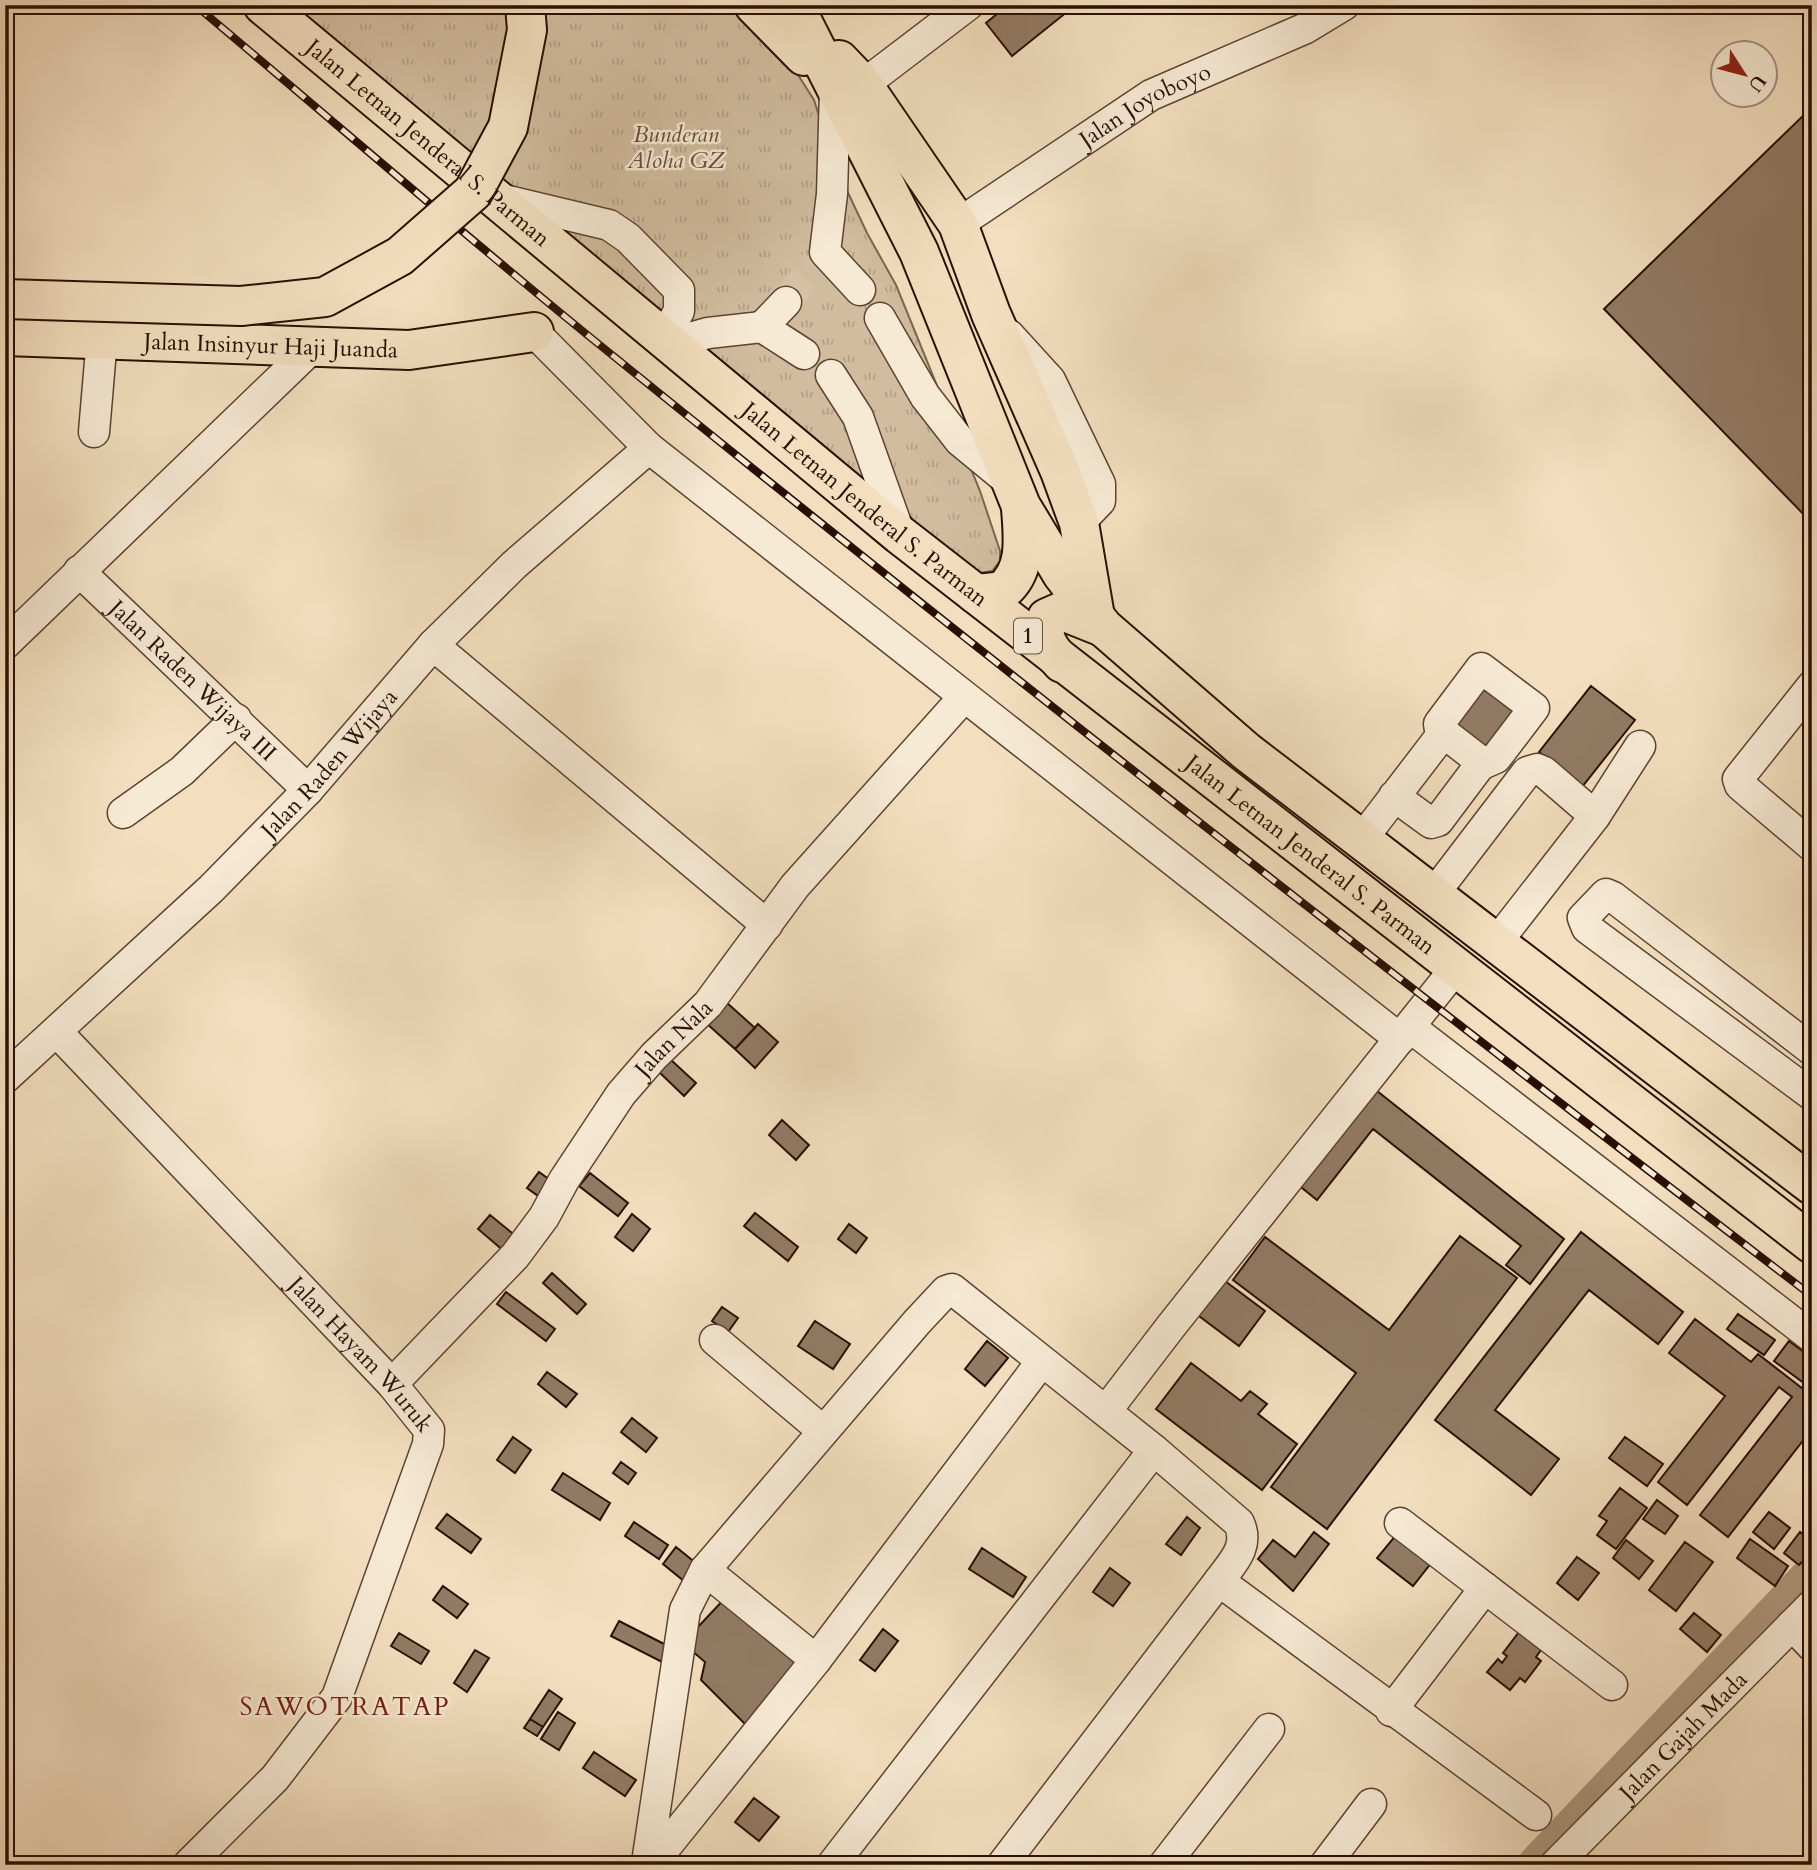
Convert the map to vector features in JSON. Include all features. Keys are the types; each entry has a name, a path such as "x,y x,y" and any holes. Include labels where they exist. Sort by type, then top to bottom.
{"highway":[{"name":"Jalan Letnan Jenderal S. Parman","path":"263,5 490,197 900,535 1812,1244"},
{"path":"5,299 241,306 325,297 400,256 473,192 508,127 527,30 525,5"},
{"path":"754,5 849,87 958,224 991,314 1060,471 1079,523 1099,622 1063,611 1047,618 1043,628 1046,644 1063,664"},
{"name":"Jalan Letnan Jenderal S. Parman","path":"795,11 849,87 1017,495 1062,573 1099,622 1247,752 1812,1185"},
{"name":"Jalan Insinyur Haji Juanda","path":"5,336 409,350 534,332"},
{"path":"976,594 1002,591 1017,574 1022,549 1017,495"}],"street":[{"name":"Jalan Joyoboyo","path":"958,224 1151,94 1306,28 1344,5"},
{"path":"860,290 821,257 849,87 961,8"},
{"path":"490,197 609,225 628,238 679,290 679,311 666,342"},
{"path":"762,327 786,302"},
{"path":"880,318 925,396 960,441 1017,495"},
{"path":"666,342 708,333 762,327 804,354"},
{"path":"534,332 649,448 964,698 1405,1033 1812,1337"},
{"path":"94,432 102,338"},
{"path":"5,645 314,346"},
{"path":"831,375 858,417 900,535"},
{"name":"Jalan Raden Wijaya","path":"5,1078 211,890 308,790 433,645 514,565 649,448"},
{"name":"Jalan Raden Wijaya III","path":"79,571 308,790"},
{"path":"433,645 767,925"},
{"path":"1362,839 1394,796 1441,736 1439,724 1481,668 1534,708 1496,758 1480,765 1438,821 1432,823 1394,796"},
{"path":"1812,686 1738,779 1740,785 1812,846"},
{"name":"Jalan Nala","path":"392,1384 515,1256 544,1217 564,1180 621,1094 654,1056 708,1004 795,886 964,698"},
{"path":"122,813 182,771 236,719"},
{"path":"1441,736 1448,736 1479,760 1480,765"},
{"path":"1496,943 1595,816 1640,746"},
{"path":"1433,895 1527,772 1536,769 1544,772 1595,816"},
{"path":"1787,1077 1811,1048 1613,897 1606,894 1600,898 1583,918 1587,928 1812,1096"},
{"path":"1106,1411 1455,969"},
{"name":"Jalan Hayam Wuruk","path":"57,1032 392,1384 429,1430 429,1438 337,1697 275,1778 188,1865"},
{"path":"1002,1865 1219,1581 1243,1544 1244,1534 1240,1523 1154,1450 956,1291 946,1291 705,1570 685,1610 648,1860 656,1859 816,1660 1042,1361"},
{"path":"715,1340 823,1431"},
{"path":"832,1865 1154,1450"},
{"path":"1400,1523 1612,1685"},
{"path":"705,1570 816,1660"},
{"path":"1219,1581 1391,1711 1536,1815"},
{"path":"1391,1711 1485,1588"},
{"name":"Jalan Gajah Mada","path":"1555,1865 1805,1625"},
{"path":"1164,1865 1269,1729"},
{"path":"1325,1865 1371,1804"}],"green space":[{"name":"Bunderan Aloha GZ","path":"286,5 748,5 770,31 814,100 833,161 867,233 896,285 980,491 1000,551 1000,561 992,571 979,573 960,567"}],"building":[{"path":"1008,5 1069,5 1072,8 1012,56 986,23"},
{"path":"1812,107 1812,523 1604,309"},
{"path":"1482,674 1522,705 1489,749 1448,717"},
{"path":"1591,686 1635,720 1582,787 1539,752"},
{"path":"726,1002 755,1028 735,1049 706,1023"},
{"path":"758,1024 778,1042 755,1068 735,1049"},
{"path":"670,1059 696,1083 684,1096 658,1071"},
{"path":"1367,1083 1564,1239 1530,1284 1506,1265 1521,1246 1373,1129 1317,1200 1291,1179"},
{"path":"782,1120 809,1145 796,1160 769,1135"},
{"path":"539,1172 553,1182 541,1198 527,1188"},
{"path":"590,1173 628,1203 618,1216 579,1186"},
{"path":"755,1213 798,1247 788,1261 744,1226"},
{"path":"632,1214 650,1229 633,1251 615,1237"},
{"path":"490,1215 517,1237 505,1252 478,1229"},
{"path":"849,1224 867,1238 856,1253 838,1239"},
{"path":"1581,1232 1683,1312 1658,1344 1589,1290 1495,1410 1559,1459 1531,1495 1435,1420"},
{"path":"1460,1236 1517,1278 1327,1529 1271,1487 1356,1373 1233,1280 1265,1237 1389,1330"},
{"path":"552,1273 586,1304 577,1314 543,1283"},
{"path":"1217,1275 1265,1311 1239,1346 1191,1310"},
{"path":"506,1292 555,1329 546,1341 497,1304"},
{"path":"722,1307 738,1318 728,1332 712,1321"},
{"path":"1738,1314 1775,1340 1764,1355 1727,1329"},
{"path":"1695,1319 1751,1362 1758,1354 1812,1396 1812,1429 1728,1537 1700,1515 1792,1397 1779,1387 1687,1505 1658,1482 1725,1396 1669,1353"},
{"path":"815,1321 850,1344 833,1369 798,1346"},
{"path":"987,1341 1008,1358 985,1386 965,1369"},
{"path":"1789,1341 1812,1358 1812,1389 1774,1361"},
{"path":"1191,1363 1241,1401 1250,1391 1267,1404 1258,1414 1297,1444 1262,1490 1156,1409"},
{"path":"547,1372 577,1394 566,1407 538,1384"},
{"path":"632,1418 657,1438 646,1452 621,1432"},
{"path":"513,1437 531,1450 515,1473 497,1460"},
{"path":"1625,1437 1663,1464 1647,1486 1609,1458"},
{"path":"621,1462 636,1473 628,1484 613,1473"},
{"path":"563,1473 610,1503 600,1520 552,1490"},
{"path":"1620,1488 1647,1508 1616,1549 1597,1535 1607,1521 1599,1516"},
{"path":"1657,1500 1678,1516 1665,1534 1643,1519"},
{"path":"1769,1512 1790,1528 1774,1549 1753,1532"},
{"path":"447,1514 481,1539 471,1553 436,1528"},
{"path":"1187,1517 1200,1528 1181,1555 1166,1544"},
{"path":"634,1522 668,1545 659,1559 625,1536"},
{"path":"1314,1532 1329,1544 1293,1591 1258,1559 1273,1540 1295,1557"},
{"path":"1800,1532 1812,1542 1812,1552 1799,1565 1784,1553"},
{"path":"1396,1535 1432,1562 1413,1586 1377,1558"},
{"path":"1750,1539 1788,1566 1775,1586 1737,1558"},
{"path":"1626,1540 1653,1561 1639,1579 1613,1558"},
{"path":"1685,1542 1713,1562 1676,1611 1649,1590"},
{"path":"676,1547 697,1564 684,1581 663,1564"},
{"path":"982,1548 1026,1577 1013,1597 969,1569"},
{"path":"1577,1557 1599,1573 1578,1600 1557,1583"},
{"path":"1110,1568 1130,1583 1113,1606 1093,1592"},
{"path":"443,1586 468,1604 457,1618 433,1600"},
{"path":"728,1595 803,1661 751,1730 701,1680 705,1662 691,1650 697,1628"},
{"path":"1694,1613 1721,1635 1707,1652 1680,1629"},
{"path":"619,1621 670,1647 662,1662 611,1636"},
{"path":"883,1629 898,1641 875,1671 860,1660"},
{"path":"1519,1632 1541,1650 1536,1657 1541,1661 1525,1682 1520,1678 1510,1690 1487,1672 1498,1659 1502,1663 1507,1656 1503,1653"},
{"path":"399,1633 429,1651 421,1664 391,1646"},
{"path":"475,1650 489,1658 467,1692 454,1683"},
{"path":"549,1690 562,1699 543,1727 530,1719"},
{"path":"558,1712 575,1723 559,1750 541,1739"},
{"path":"530,1719 543,1727 537,1736 524,1728"},
{"path":"594,1752 636,1780 625,1796 583,1768"},
{"path":"754,1798 779,1817 759,1841 735,1822"}],"waterway":[{"path":"1536,1865 1812,1574"}],"tunnel":[{"path":"786,302 816,262"}],"railway":[{"path":"195,5 550,304 901,587 1355,943 1812,1296"}],"district":[{"name":"SAWOTRATAP","path":"345,1706"}]}
